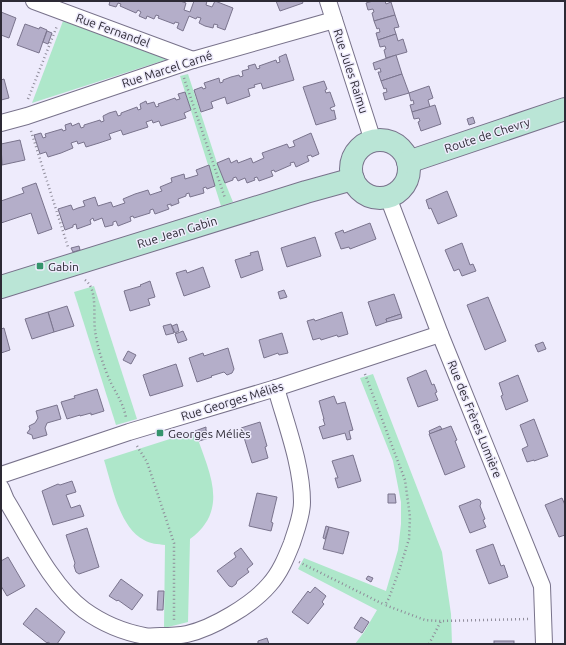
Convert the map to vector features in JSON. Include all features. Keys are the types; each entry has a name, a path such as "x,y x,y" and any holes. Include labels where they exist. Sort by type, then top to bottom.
{"street":[{"name":"Rue Fernandel","path":"34,1 186,62"},
{"name":"Rue Jules Raimu","path":"328,1 373,141"},
{"name":"Rue Marcel Carné","path":"1,123 186,62 334,20"},
{"name":"Route de Chevry","path":"408,162 565,109"},
{"path":"382,140 395,144 404,153 408,162 408,175 403,187 388,197 380,198 367,194 357,186 353,179 351,169 352,160 357,151 364,145 373,141 382,140"},
{"name":"Rue Jean Gabin","path":"1,288 230,215 353,179"},
{"name":"Rue des Frères Lumière","path":"388,197 440,334 542,586 544,644"},
{"name":"Rue Georges Méliès","path":"1,475 129,432 276,388 440,334"},
{"path":"1,488 6,500 51,575 66,594 84,610 113,627 146,636 174,636 188,634 224,619 251,602 269,585 287,556 298,527 302,503 297,462 276,388"}],"path":[{"path":"62,12 27,102 26,116 78,276 90,284 95,304 95,330 104,367 120,400 129,432 147,462 174,544 174,636"},
{"path":"186,62 230,215"},
{"path":"360,360 405,480 410,517 409,539 399,571 385,605"},
{"path":"287,556 385,605 425,620 543,619"},
{"path":"429,644 440,621"}],"green space":[{"path":"63,21 168,59 32,103"},
{"path":"188,74 217,163 233,202 221,206 180,76"},
{"path":"94,286 137,419 116,425 74,292"},
{"path":"373,374 442,552 451,614 452,644 355,644 377,610 298,569 304,558 386,591 398,550 401,524 401,502 393,461 360,378"},
{"path":"195,431 210,474 213,488 213,502 210,515 203,527 190,539 188,622 164,628 165,545 154,544 146,541 135,534 128,526 122,516 104,460"}],"building":[{"path":"110,1 180,1 186,3 184,10 190,12 194,1 207,1 206,5 212,7 215,1 233,8 225,30 214,24 213,28 205,26 199,23 201,18 197,17 196,19 189,16 183,31 177,28 179,23 175,22 174,24 158,18 159,16 156,15 154,19 147,16 146,19 139,16 141,12 138,10 136,13 120,6 121,4 118,3 116,7 109,5"},
{"path":"276,1 302,1 303,3 280,11"},
{"path":"373,1 385,1 386,4 391,2 395,15 374,21 372,13 374,12 373,9 368,10 366,3"},
{"path":"1,12 16,18 9,38 1,35"},
{"path":"395,15 399,27 394,28 396,34 378,40 376,33 380,32 374,21"},
{"path":"25,24 47,30 39,53 17,45"},
{"path":"47,31 52,33 48,44 43,42"},
{"path":"396,34 398,41 403,39 407,52 386,58 384,50 386,49 385,46 380,47 378,40"},
{"path":"286,54 294,80 263,89 261,83 254,85 255,87 248,89 250,96 227,104 225,97 211,102 213,108 201,112 194,90 202,87 203,89 206,88 204,83 219,78 220,83 231,77 239,75 240,77 243,76 242,71 249,69 248,66 255,64 257,69 260,68 259,66 276,60 277,63 280,62 279,57"},
{"path":"396,55 402,74 381,81 378,72 381,72 380,68 375,70 373,63"},
{"path":"402,74 409,93 385,100 383,93 387,92 381,81"},
{"path":"4,79 9,98 1,100 1,80"},
{"path":"324,81 327,89 325,90 326,93 330,92 335,106 330,108 332,111 334,110 336,119 316,125 303,87"},
{"path":"429,86 433,98 428,100 430,107 412,112 410,105 414,104 413,100 411,101 409,93"},
{"path":"185,92 191,110 184,113 186,118 161,126 159,121 153,123 152,120 146,122 148,127 123,135 121,130 109,134 111,139 86,147 84,142 78,144 77,141 71,143 73,148 61,153 48,157 46,152 40,154 34,135 41,133 43,138 46,137 45,134 62,129 63,131 66,130 65,125 71,123 72,126 79,123 81,128 84,127 84,125 100,120 101,122 104,121 103,116 109,113 116,111 118,116 121,115 121,113 137,107 138,110 141,109 140,104 146,101 147,104 154,102 156,107 159,106 158,104 175,98 176,100 180,99 178,94"},
{"path":"435,105 441,124 421,131 418,122 420,121 419,118 414,119 412,112"},
{"path":"473,117 475,123 469,125 467,119"},
{"path":"311,133 319,154 312,157 311,155 307,156 309,161 296,167 294,162 290,163 291,165 275,172 274,170 271,171 273,176 259,181 257,177 254,178 255,180 247,183 245,178 238,181 236,177 225,183 217,163 229,158 231,163 237,160 238,163 251,158 253,163 264,158 262,153 287,144 289,148 295,146 293,141"},
{"path":"20,140 25,160 2,165 1,144"},
{"path":"209,165 215,186 207,189 206,187 203,188 204,193 190,197 189,193 186,194 186,196 178,199 179,203 171,206 171,204 167,205 169,209 155,214 153,209 150,210 150,213 134,218 133,216 130,217 131,221 118,226 116,221 113,222 113,225 105,227 102,218 94,221 93,218 90,220 91,224 77,229 76,224 65,230 58,209 71,205 73,210 85,206 83,201 95,197 98,206 111,202 113,207 125,203 123,199 135,194 148,190 150,195 162,191 160,187 172,182 171,178 184,174 185,179 198,175 196,170"},
{"path":"36,183 52,229 38,234 31,213 1,223 1,201 24,193 22,188"},
{"path":"447,191 457,216 438,224 431,208 429,209 426,200"},
{"path":"370,223 376,239 350,249 349,247 341,249 335,233 343,230 344,233"},
{"path":"315,237 321,256 287,267 281,248"},
{"path":"462,243 470,265 473,264 476,271 462,276 459,269 454,271 445,250"},
{"path":"79,246 80,250 73,252 71,248"},
{"path":"258,251 263,270 241,278 235,260"},
{"path":"203,267 210,287 184,296 176,273 186,270 187,273"},
{"path":"150,281 155,297 148,299 150,305 130,311 124,291 141,286 140,285"},
{"path":"284,290 287,297 280,299 278,292"},
{"path":"394,294 401,314 386,319 387,322 376,326 368,302"},
{"path":"488,297 506,341 485,350 467,305"},
{"path":"67,306 74,326 54,332 48,312"},
{"path":"48,312 54,332 32,339 25,319"},
{"path":"342,312 348,334 338,337 337,335 321,340 320,338 313,340 307,321 314,319 315,321"},
{"path":"401,314 402,318 387,322 386,319"},
{"path":"171,324 174,333 166,335 163,326"},
{"path":"177,324 179,331 175,333 172,326"},
{"path":"4,328 10,350 1,353 1,329"},
{"path":"183,331 187,340 178,343 175,334"},
{"path":"282,333 288,353 279,355 278,353 264,358 259,340"},
{"path":"543,342 546,349 538,352 535,345"},
{"path":"228,348 234,369 232,373 227,375 224,372 197,382 189,358 203,353 204,356"},
{"path":"128,351 136,355 131,364 123,360"},
{"path":"176,364 183,386 150,396 143,375"},
{"path":"426,370 432,385 434,384 437,392 435,393 438,400 418,407 407,378"},
{"path":"518,375 528,401 506,410 501,396 503,395 499,383"},
{"path":"97,389 104,411 67,419 61,402 75,398 74,396"},
{"path":"334,396 337,404 345,402 353,430 349,431 351,439 347,440 345,433 323,439 319,427 325,425 319,401"},
{"path":"57,405 61,419 47,423 45,428 47,435 33,439 32,435 27,433 30,429 29,426 35,423 38,418 36,411"},
{"path":"534,419 548,456 527,462 522,449 528,446 520,425"},
{"path":"260,422 267,446 265,447 268,458 252,463 241,428"},
{"path":"440,426 442,429 430,434 429,431"},
{"path":"451,426 465,467 445,475 429,434"},
{"path":"206,427 206,430 196,434 195,431"},
{"path":"206,430 209,438 199,441 196,434"},
{"path":"353,455 361,481 338,488 335,478 338,478 332,461"},
{"path":"72,481 76,492 66,495 71,508 80,505 84,516 53,525 42,491 58,484 60,485"},
{"path":"257,493 277,497 271,522 273,523 271,531 249,526"},
{"path":"388,494 395,494 396,503 388,503"},
{"path":"562,498 565,505 565,535 559,537 545,505"},
{"path":"477,499 480,500 481,503 480,506 485,519 483,520 486,527 470,533 459,506"},
{"path":"326,526 329,527 325,539 323,538"},
{"path":"329,527 349,532 343,554 323,549"},
{"path":"87,528 99,567 79,574 76,572 74,566 75,563 66,535"},
{"path":"493,544 501,566 504,565 508,577 489,584 476,550"},
{"path":"241,548 253,564 247,569 249,572 232,587 229,586 217,571 236,557 234,553"},
{"path":"8,557 25,586 7,596 1,586 1,561"},
{"path":"368,576 373,578 371,582 366,579"},
{"path":"121,579 143,595 132,610 118,600 117,601 109,596"},
{"path":"315,587 326,596 322,602 324,604 308,624 292,612 308,591 310,593"},
{"path":"158,591 164,591 163,610 157,610"},
{"path":"36,608 65,632 57,644 47,643 23,624"},
{"path":"361,617 369,622 362,633 354,628"},
{"path":"267,638 269,644 256,644 258,641"},
{"path":"494,641 514,641 514,644 494,644"}],"place":[{"name":"Gabin","path":"40,266"},
{"name":"Georges Méliès","path":"160,433"}]}
